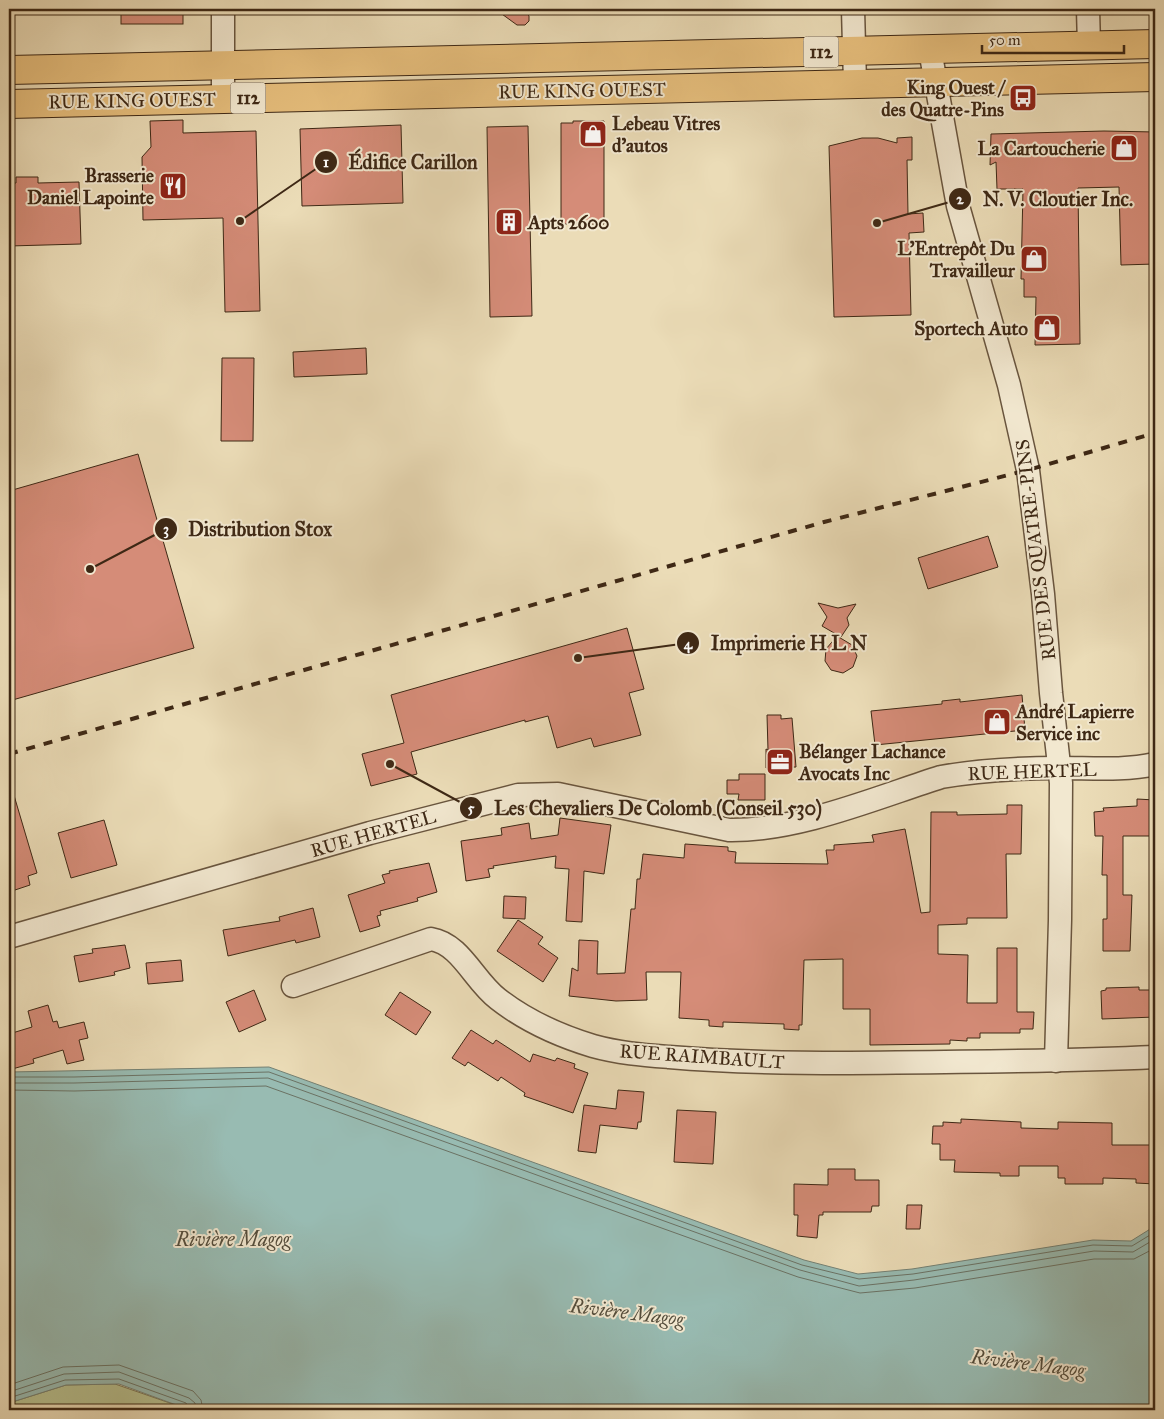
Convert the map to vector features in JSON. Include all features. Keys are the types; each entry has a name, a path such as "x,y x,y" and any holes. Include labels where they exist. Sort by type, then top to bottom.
{"main road":[{"name":"RUE KING OUEST","path":"9,70 1155,44"},
{"name":"RUE KING OUEST","path":"9,104 1155,77"}],"street":[{"path":"223,9 223,98"},
{"path":"853,9 855,83"},
{"path":"1088,9 1089,46"},
{"name":"RUE DES QUATRE-PINS","path":"930,50 958,206 1009,385 1026,460 1043,594 1050,693 1060,768 1060,920 1056,1061"},
{"name":"RUE HERTEL","path":"9,937 370,833 518,795 558,794 729,830 742,830 810,818 941,777 1002,768 1122,769 1155,764"},
{"name":"RUE RAIMBAULT","path":"293,986 431,939 442,941 451,946 482,986 516,1012 593,1045 619,1052 737,1062 1056,1061 1155,1057"}],"green space":[{"path":"115,1384 190,1410 9,1410 9,1403 66,1385"}],"water":[{"name":"Rivière Magog","path":"269,1067 804,1260 858,1274 912,1269 1093,1240 1131,1241 1155,1226 1155,1410 190,1410 119,1384 66,1385 9,1403 9,1072"}],"building":[{"path":"121,9 183,9 183,24 121,24"},
{"path":"495,9 524,9 529,16 529,21 525,25 517,25"},
{"path":"183,120 183,133 256,131 260,311 225,312 223,218 143,220 142,157 151,147 150,121"},
{"path":"573,121 604,121 604,224 561,224 561,123 573,123"},
{"path":"401,125 403,203 302,206 300,129"},
{"name":"Apts 2600","path":"528,126 532,316 490,317 487,127"},
{"path":"1104,131 1155,132 1155,264 1121,265 1119,187 1078,188 1080,344 1035,345 1036,297 1024,297 1024,279 1021,279 1023,189 997,189 996,162 990,165 991,134"},
{"path":"912,137 912,160 907,160 908,214 923,213 924,232 909,233 911,315 834,317 829,146 862,138 878,138 897,143 897,138"},
{"path":"16,177 38,177 38,183 79,182 81,244 9,246 9,183 16,183"},
{"path":"366,348 367,374 294,377 293,352"},
{"path":"222,358 254,358 253,441 221,441"},
{"path":"138,454 194,648 9,701 9,491"},
{"path":"988,536 998,567 928,589 918,558"},
{"path":"818,603 838,608 856,604 847,618 849,625 841,637 822,626 827,617"},
{"path":"627,628 644,689 629,693 641,735 594,747 591,738 557,748 548,716 525,722 525,720 411,752 417,774 371,786 362,754 404,743 391,695"},
{"path":"837,636 852,645 857,656 853,667 843,673 831,670 825,661 826,649"},
{"path":"1022,695 1025,730 875,745 871,711 942,704 942,701 960,699 960,702"},
{"path":"767,715 781,715 781,719 792,718 796,767 766,768 766,749 768,750"},
{"path":"739,774 765,774 765,800 738,800 739,794 727,794 727,780 739,780"},
{"path":"13,792 37,873 28,876 30,885 9,892 9,793"},
{"path":"1137,799 1155,800 1155,836 1123,836 1123,895 1132,895 1130,951 1103,951 1103,919 1107,919 1107,875 1102,875 1103,836 1095,836 1094,812 1104,811 1103,808 1137,806"},
{"path":"1007,805 1022,805 1021,854 1006,854 1007,918 967,918 967,924 938,925 938,954 968,955 967,1003 997,1003 997,948 1017,948 1017,1012 1034,1012 1033,1029 1020,1029 1020,1033 980,1033 980,1038 967,1038 967,1041 950,1040 950,1044 870,1045 870,1009 843,1009 843,959 804,960 802,1025 799,1025 799,1030 784,1029 784,1024 723,1022 723,1027 709,1026 709,1020 679,1018 681,972 646,972 647,1000 616,1001 569,996 572,968 578,971 579,940 598,941 597,974 625,973 631,909 635,909 637,879 640,879 643,854 684,858 685,844 728,847 728,851 736,852 735,863 828,864 826,850 834,850 834,845 874,842 872,835 905,829 921,913 930,912 931,812 957,812 957,815 1007,814"},
{"path":"560,818 611,825 604,874 584,871 582,922 566,921 569,869 555,868 556,856 493,866 494,868 488,869 490,877 466,881 461,841 502,835 501,828 529,823 531,839 558,835"},
{"path":"104,820 117,865 71,878 58,833"},
{"path":"429,863 437,892 417,898 418,901 380,911 381,915 377,916 380,926 360,932 348,895 385,883 382,875 390,873 389,871"},
{"path":"504,896 526,897 525,919 503,918"},
{"path":"313,908 320,937 296,943 295,940 228,956 223,930 280,921 279,917"},
{"path":"518,920 543,937 538,944 558,958 543,982 497,951"},
{"path":"125,945 130,968 114,972 115,975 79,982 74,956 93,953 92,949"},
{"path":"181,960 183,981 148,984 146,963"},
{"path":"1139,987 1139,990 1155,990 1155,1017 1102,1019 1101,991 1106,990 1106,988"},
{"path":"254,990 266,1020 239,1032 226,1002"},
{"path":"400,992 431,1012 416,1035 385,1015"},
{"path":"48,1005 53,1022 57,1021 59,1028 84,1022 88,1038 79,1040 84,1060 67,1064 63,1050 33,1059 34,1063 12,1069 9,1058 9,1034 32,1027 28,1011"},
{"path":"471,1030 493,1044 496,1040 530,1062 533,1054 555,1061 557,1058 575,1064 574,1068 588,1073 573,1113 524,1096 525,1093 501,1077 498,1081 468,1062 465,1066 452,1058"},
{"path":"618,1090 644,1092 641,1122 638,1122 637,1129 600,1125 596,1153 578,1151 584,1105 616,1109"},
{"path":"677,1110 716,1112 713,1164 674,1162"},
{"path":"961,1119 1021,1122 1021,1128 1058,1129 1058,1122 1112,1123 1112,1145 1155,1145 1155,1184 1136,1183 1136,1179 1103,1178 1103,1184 1065,1184 1065,1178 1058,1178 1058,1166 1019,1166 1019,1176 1000,1176 1000,1173 954,1172 955,1160 940,1160 940,1144 932,1144 933,1126 943,1126 943,1122 961,1123"},
{"path":"828,1169 855,1169 855,1180 879,1180 879,1206 872,1206 871,1212 823,1212 823,1215 819,1215 817,1238 797,1236 798,1215 794,1215 794,1184 828,1185"},
{"path":"907,1205 922,1205 920,1229 906,1229"}],"railway":[{"path":"9,754 824,522 1028,470 1155,433"}],"place":[{"name":"King Ouest / des Quatre-Pins","path":"1023,98"},
{"name":"Lebeau Vitres d'autos","path":"593,134"},
{"name":"La Cartoucherie","path":"1124,148"},
{"name":"Brasserie Daniel Lapointe","path":"173,186"},
{"name":"Édifice Carillon","path":"240,221"},
{"name":"Apts 2600","path":"509,222"},
{"name":"N. V. Cloutier Inc.","path":"877,223"},
{"name":"L'Entrepôt Du Travailleur","path":"1034,259"},
{"name":"Sportech Auto","path":"1047,328"},
{"name":"Distribution Stox","path":"90,569"},
{"name":"Imprimerie H L N","path":"578,658"},
{"name":"André Lapierre Service inc","path":"997,722"},
{"name":"Bélanger Lachance Avocats Inc","path":"780,762"},
{"name":"Les Chevaliers De Colomb (Conseil 530)","path":"390,764"}]}
